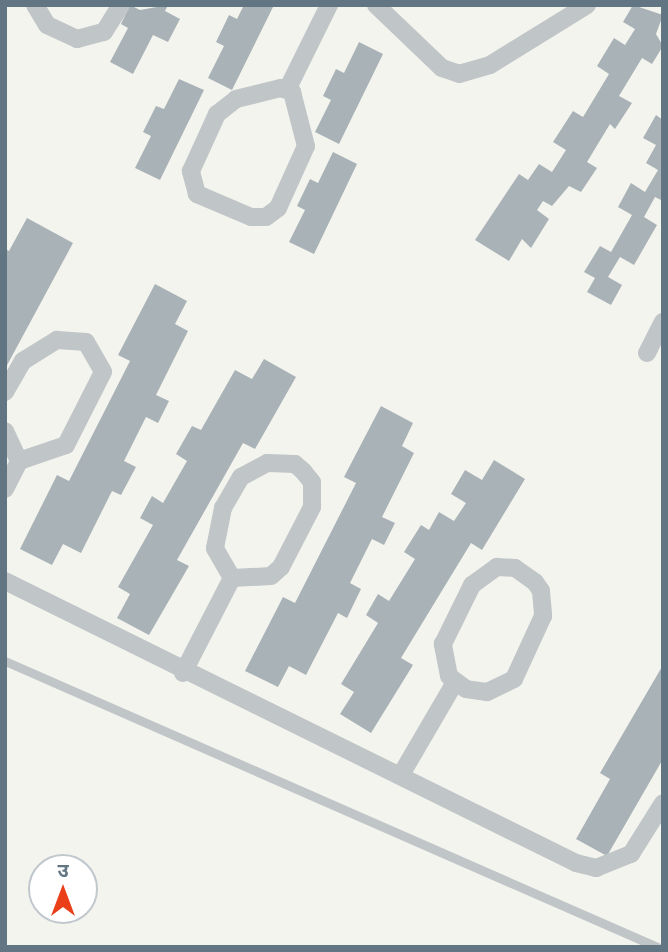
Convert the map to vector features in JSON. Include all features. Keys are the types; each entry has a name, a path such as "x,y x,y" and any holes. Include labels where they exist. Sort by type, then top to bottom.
{"street":[{"path":"35,5 47,25 77,39 104,32 121,5"},
{"path":"288,88 236,99 217,114 191,171 197,194 251,217 266,217 278,208 306,146 288,88 329,5"},
{"path":"376,5 442,68 459,74 489,65 587,5"},
{"path":"647,353 663,322"},
{"path":"5,392 23,360 57,340 86,342 103,372 75,436 51,453 19,461 5,489"},
{"path":"5,431 19,461"},
{"path":"295,464 312,482 313,494 300,538 271,576 232,578 215,548 214,536 232,489 251,468 295,464"},
{"path":"402,773 454,684 446,660 446,635 483,573 515,568 534,582 544,605 540,626 514,679 487,692 454,684"},
{"path":"183,673 232,578"},
{"path":"5,581 183,673 402,773 576,863 596,868 631,854 663,803"}],"lane":[{"path":"5,661 657,947"}],"building":[{"path":"130,5 140,10 168,5 165,11 180,19 168,42 153,35 133,74 110,62 128,28 121,24"},
{"path":"244,5 274,5 232,90 208,78 224,46 216,42 229,15 237,19"},
{"path":"633,5 663,15 656,34 663,46 652,64 642,58 619,96 632,103 615,129 610,124 587,162 597,168 581,192 569,186 552,206 543,201 537,210 549,219 531,248 522,239 509,261 475,240 519,174 528,180 539,164 552,172 566,150 553,142 573,111 583,117 609,74 597,66 614,38 625,45 635,29 623,22"},
{"path":"359,42 383,54 339,144 315,132 331,100 323,96 336,69 344,73"},
{"path":"179,79 204,90 160,180 135,168 151,136 143,132 156,106 164,109"},
{"path":"656,115 663,120 663,201 655,197 644,217 657,225 634,265 620,257 608,277 622,285 611,305 587,292 595,278 584,272 600,246 611,252 632,215 618,207 631,183 645,192 658,170 646,163 656,145 643,138"},
{"path":"333,152 357,164 314,254 289,242 305,210 297,206 310,179 318,183"},
{"path":"27,218 73,243 5,369 5,249 9,251"},
{"path":"155,284 187,301 175,324 188,331 156,395 169,401 158,423 146,417 124,461 136,467 121,495 112,491 81,553 63,544 52,565 20,549 57,475 69,481 130,361 118,355"},
{"path":"264,359 296,377 255,449 243,443 177,560 189,566 149,635 117,618 130,594 118,587 153,525 140,518 152,496 163,503 187,461 176,454 192,426 201,430 235,370 252,379"},
{"path":"381,406 413,423 402,446 414,453 382,517 395,523 384,545 372,539 350,583 361,589 347,618 338,613 306,675 289,666 278,687 245,671 283,597 295,603 356,483 344,477"},
{"path":"494,460 525,479 482,550 471,543 401,658 413,665 371,733 340,714 354,692 341,684 378,623 366,615 378,594 389,601 415,559 404,552 421,525 429,530 439,512 454,521 466,503 451,494 465,470 482,480"},
{"path":"663,665 663,759 607,856 576,839 610,779 600,773"}]}
